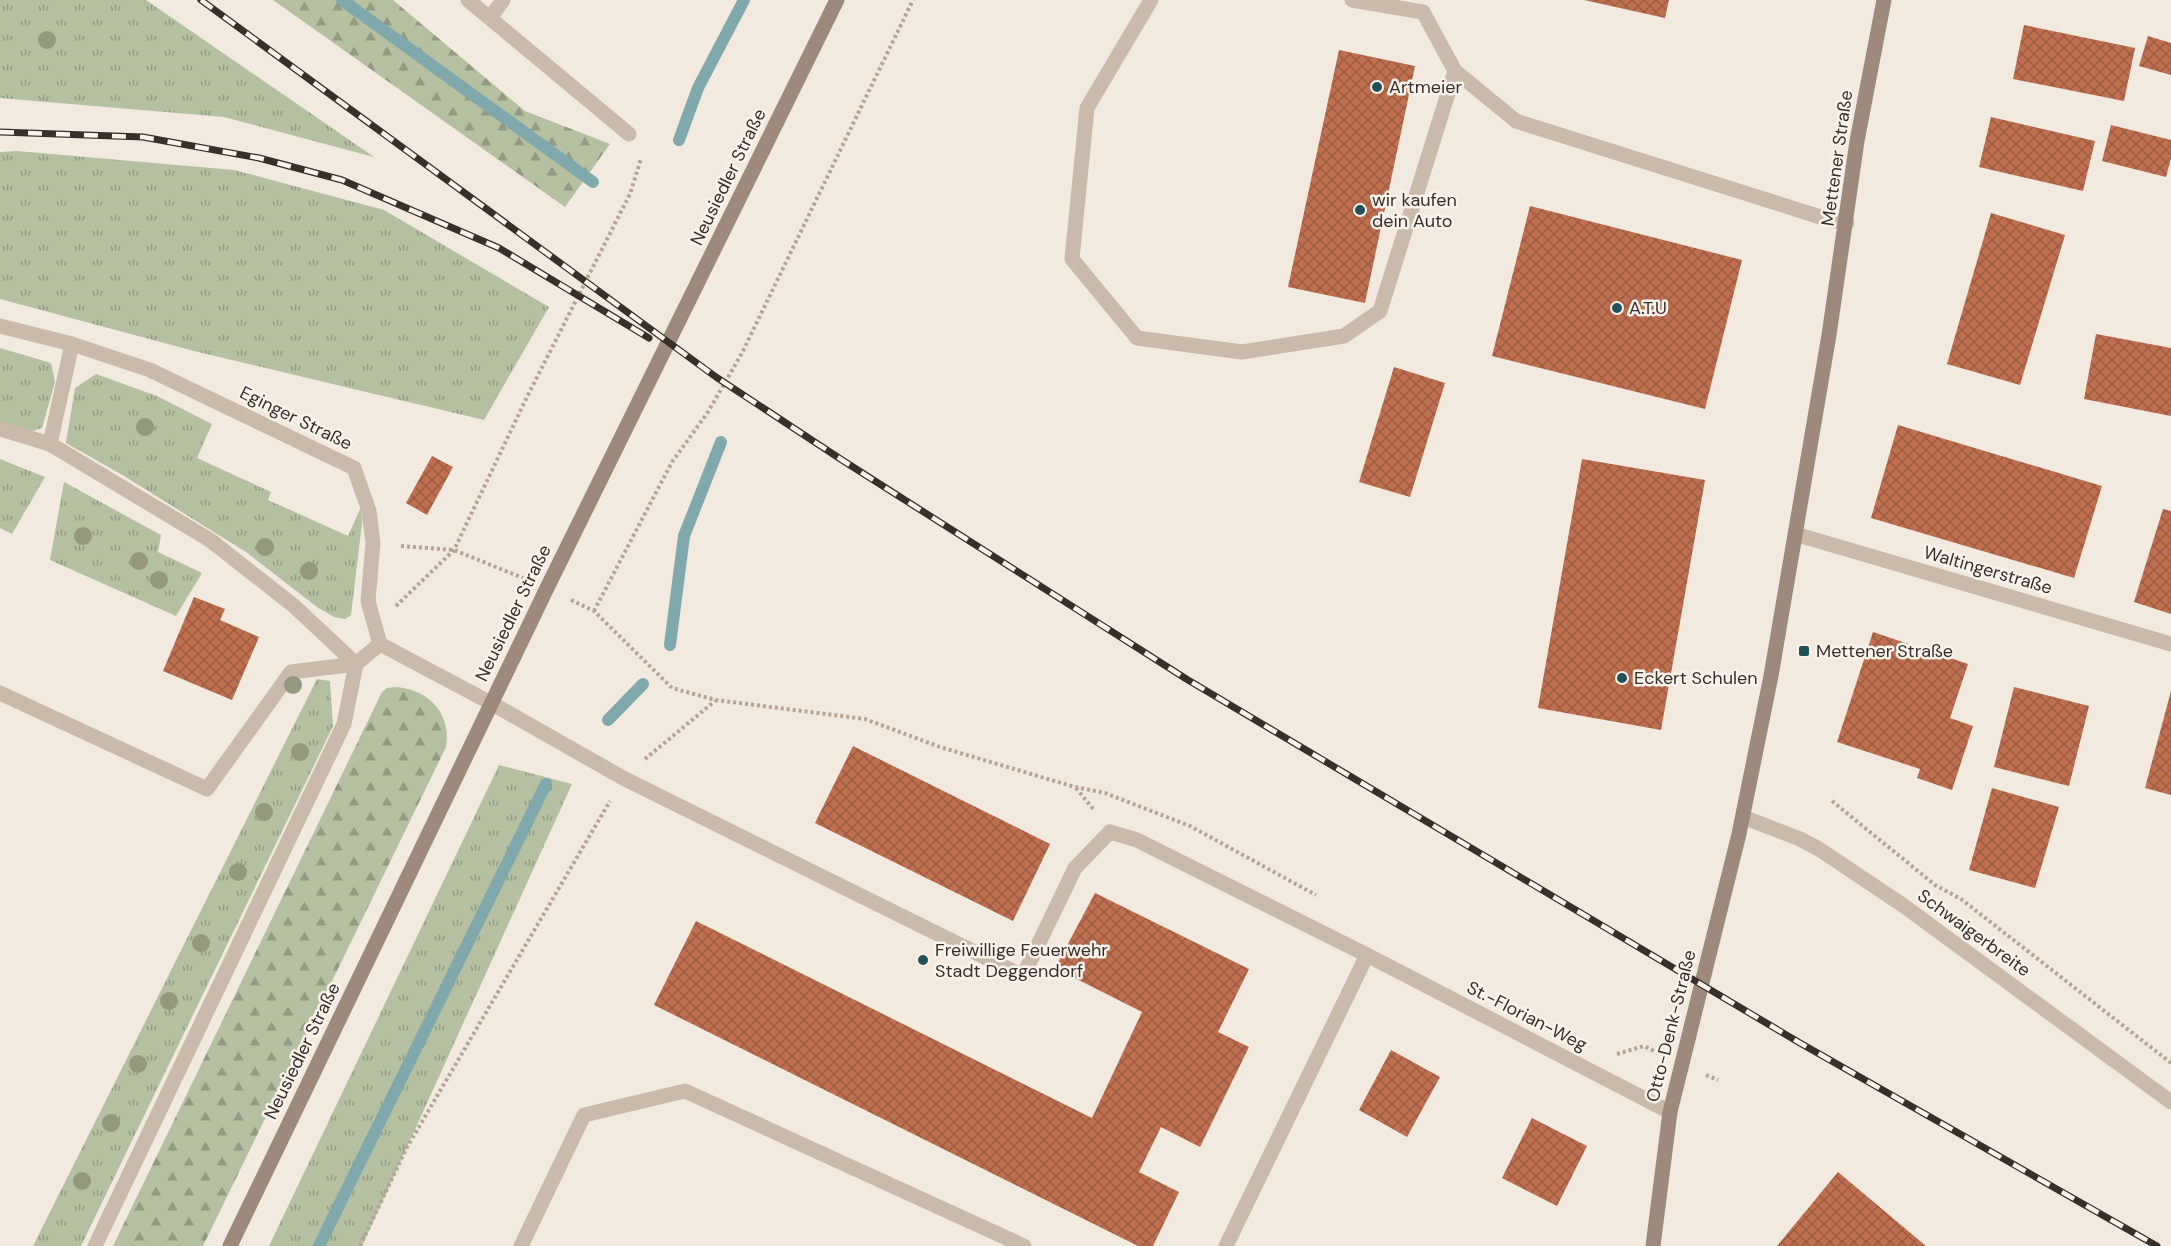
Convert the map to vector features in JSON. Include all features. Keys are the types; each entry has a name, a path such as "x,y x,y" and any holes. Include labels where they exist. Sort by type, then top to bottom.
{"main road":[{"name":"Neusiedler Straße","path":"230,1246 547,588 837,0"},
{"name":"Mettener Straße","path":"1743,817 1771,676 1847,223 1857,141 1884,0"},
{"name":"Otto-Denk-Straße","path":"1653,1246 1670,1112 1743,817"}],"street":[{"path":"468,0 629,134"},
{"path":"490,18 503,0"},
{"path":"1151,0 1087,108 1072,259 1137,338 1242,352 1344,336 1380,311 1455,71"},
{"path":"1353,0 1423,12 1455,71 1516,121 1830,220 1847,223"},
{"name":"Eginger Straße","path":"0,326 72,344 150,370 354,468 369,511 373,543 368,601 380,644"},
{"path":"50,444 72,344"},
{"path":"0,429 50,444 210,540 294,606 356,664"},
{"name":"Waltingerstraße","path":"1795,534 2171,644"},
{"path":"0,693 207,789 291,672 356,664 380,644 491,703 623,778"},
{"path":"95,1246 344,724 356,664"},
{"name":"St.-Florian-Weg","path":"623,778 1023,976 1075,868 1110,832 1137,840 1367,955 1670,1112"},
{"name":"Schwaigerbreite","path":"1743,817 1800,839 1838,862 1904,906 2171,1102"},
{"path":"1226,1246 1367,955"},
{"path":"521,1246 584,1115 685,1091 1024,1246"}],"path":[{"path":"594,611 672,462 708,412 742,353 913,0"},
{"path":"375,627 454,550 527,397 630,194 645,147 629,134"},
{"path":"373,543 454,550 547,588 594,611 672,688 716,700 865,719 940,747 1075,788"},
{"path":"360,1246 406,1149 623,778 716,700"},
{"path":"1832,801 1935,885 1961,899 2171,1063"}],"green space":[{"path":"0,0 146,0 374,157 224,117 0,98"},
{"path":"273,0 393,0 525,111 610,144 565,207"},
{"path":"17,151 234,170 384,210 549,307 484,420 194,351 0,299 0,152"},
{"path":"0,348 51,363 55,382 42,428 27,433 0,425"},
{"path":"96,374 157,396 212,424 197,458 271,492 268,500 348,536 361,507 362,523 351,615 345,619 334,617 317,607 246,552 124,476 66,443 75,388"},
{"path":"0,459 45,477 12,534 0,528"},
{"path":"64,482 161,535 158,552 202,573 176,616 50,560"},
{"path":"317,679 330,681 333,726 81,1246 33,1246"},
{"path":"395,687 418,692 435,705 445,724 446,747 203,1246 113,1246 382,692 387,688"},
{"path":"499,765 572,784 362,1246 269,1246"}],"building":[{"path":"1584,0 1669,0 1665,18"},
{"path":"2024,25 2135,48 2124,101 2013,79"},
{"path":"2148,36 2171,43 2171,75 2139,66"},
{"path":"1339,50 1415,66 1365,303 1288,287"},
{"path":"1991,117 2095,141 2083,191 1979,167"},
{"path":"2111,125 2171,140 2171,158 2166,177 2102,161"},
{"name":"A.T.U","path":"1530,206 1742,260 1705,409 1492,356"},
{"path":"1991,213 2065,235 2020,385 1947,364"},
{"path":"2096,334 2171,348 2171,416 2084,399"},
{"path":"1394,367 1445,383 1410,497 1359,482"},
{"path":"1898,425 2102,486 2074,578 1871,518"},
{"path":"432,456 453,467 427,515 406,503"},
{"path":"1582,459 1705,480 1661,730 1538,708"},
{"path":"2163,509 2171,511 2171,614 2134,602"},
{"path":"194,597 225,609 220,620 259,637 232,700 163,671"},
{"path":"1873,632 1968,664 1950,718 1973,726 1952,790 1917,778 1920,769 1837,742"},
{"path":"2014,687 2089,706 2069,786 1994,767"},
{"path":"2171,691 2171,795 2145,788"},
{"path":"853,746 1050,844 1013,921 815,823"},
{"path":"1992,788 2059,807 2035,888 1969,870"},
{"path":"1095,893 1249,969 1218,1032 1249,1047 1200,1147 1161,1127 1139,1172 1179,1192 1153,1246 1138,1246 654,1005 696,921 1092,1118 1142,1012 1055,968"},
{"path":"1391,1050 1440,1077 1407,1137 1359,1110"},
{"path":"1532,1118 1587,1146 1557,1206 1502,1178"},
{"path":"1838,1172 1926,1246 1777,1246"}],"waterway":[{"path":"342,0 593,182"},
{"path":"679,140 698,88 744,0"},
{"path":"670,645 684,536 721,442"},
{"path":"608,720 643,684"},
{"path":"319,1246 546,784"}],"railway":[{"path":"201,0 716,377 842,460 1188,680 1800,1043 2157,1246"},
{"path":"0,132 143,137 259,158 342,180 499,248 649,338"}],"place":[{"name":"Artmeier","path":"1377,87"},
{"name":"wir kaufen dein Auto","path":"1360,210"},
{"name":"A.T.U","path":"1617,308"},
{"name":"Mettener Straße","path":"1804,651"},
{"name":"Eckert Schulen","path":"1622,678"},
{"name":"Freiwillige Feuerwehr Stadt Deggendorf","path":"923,960"}]}
